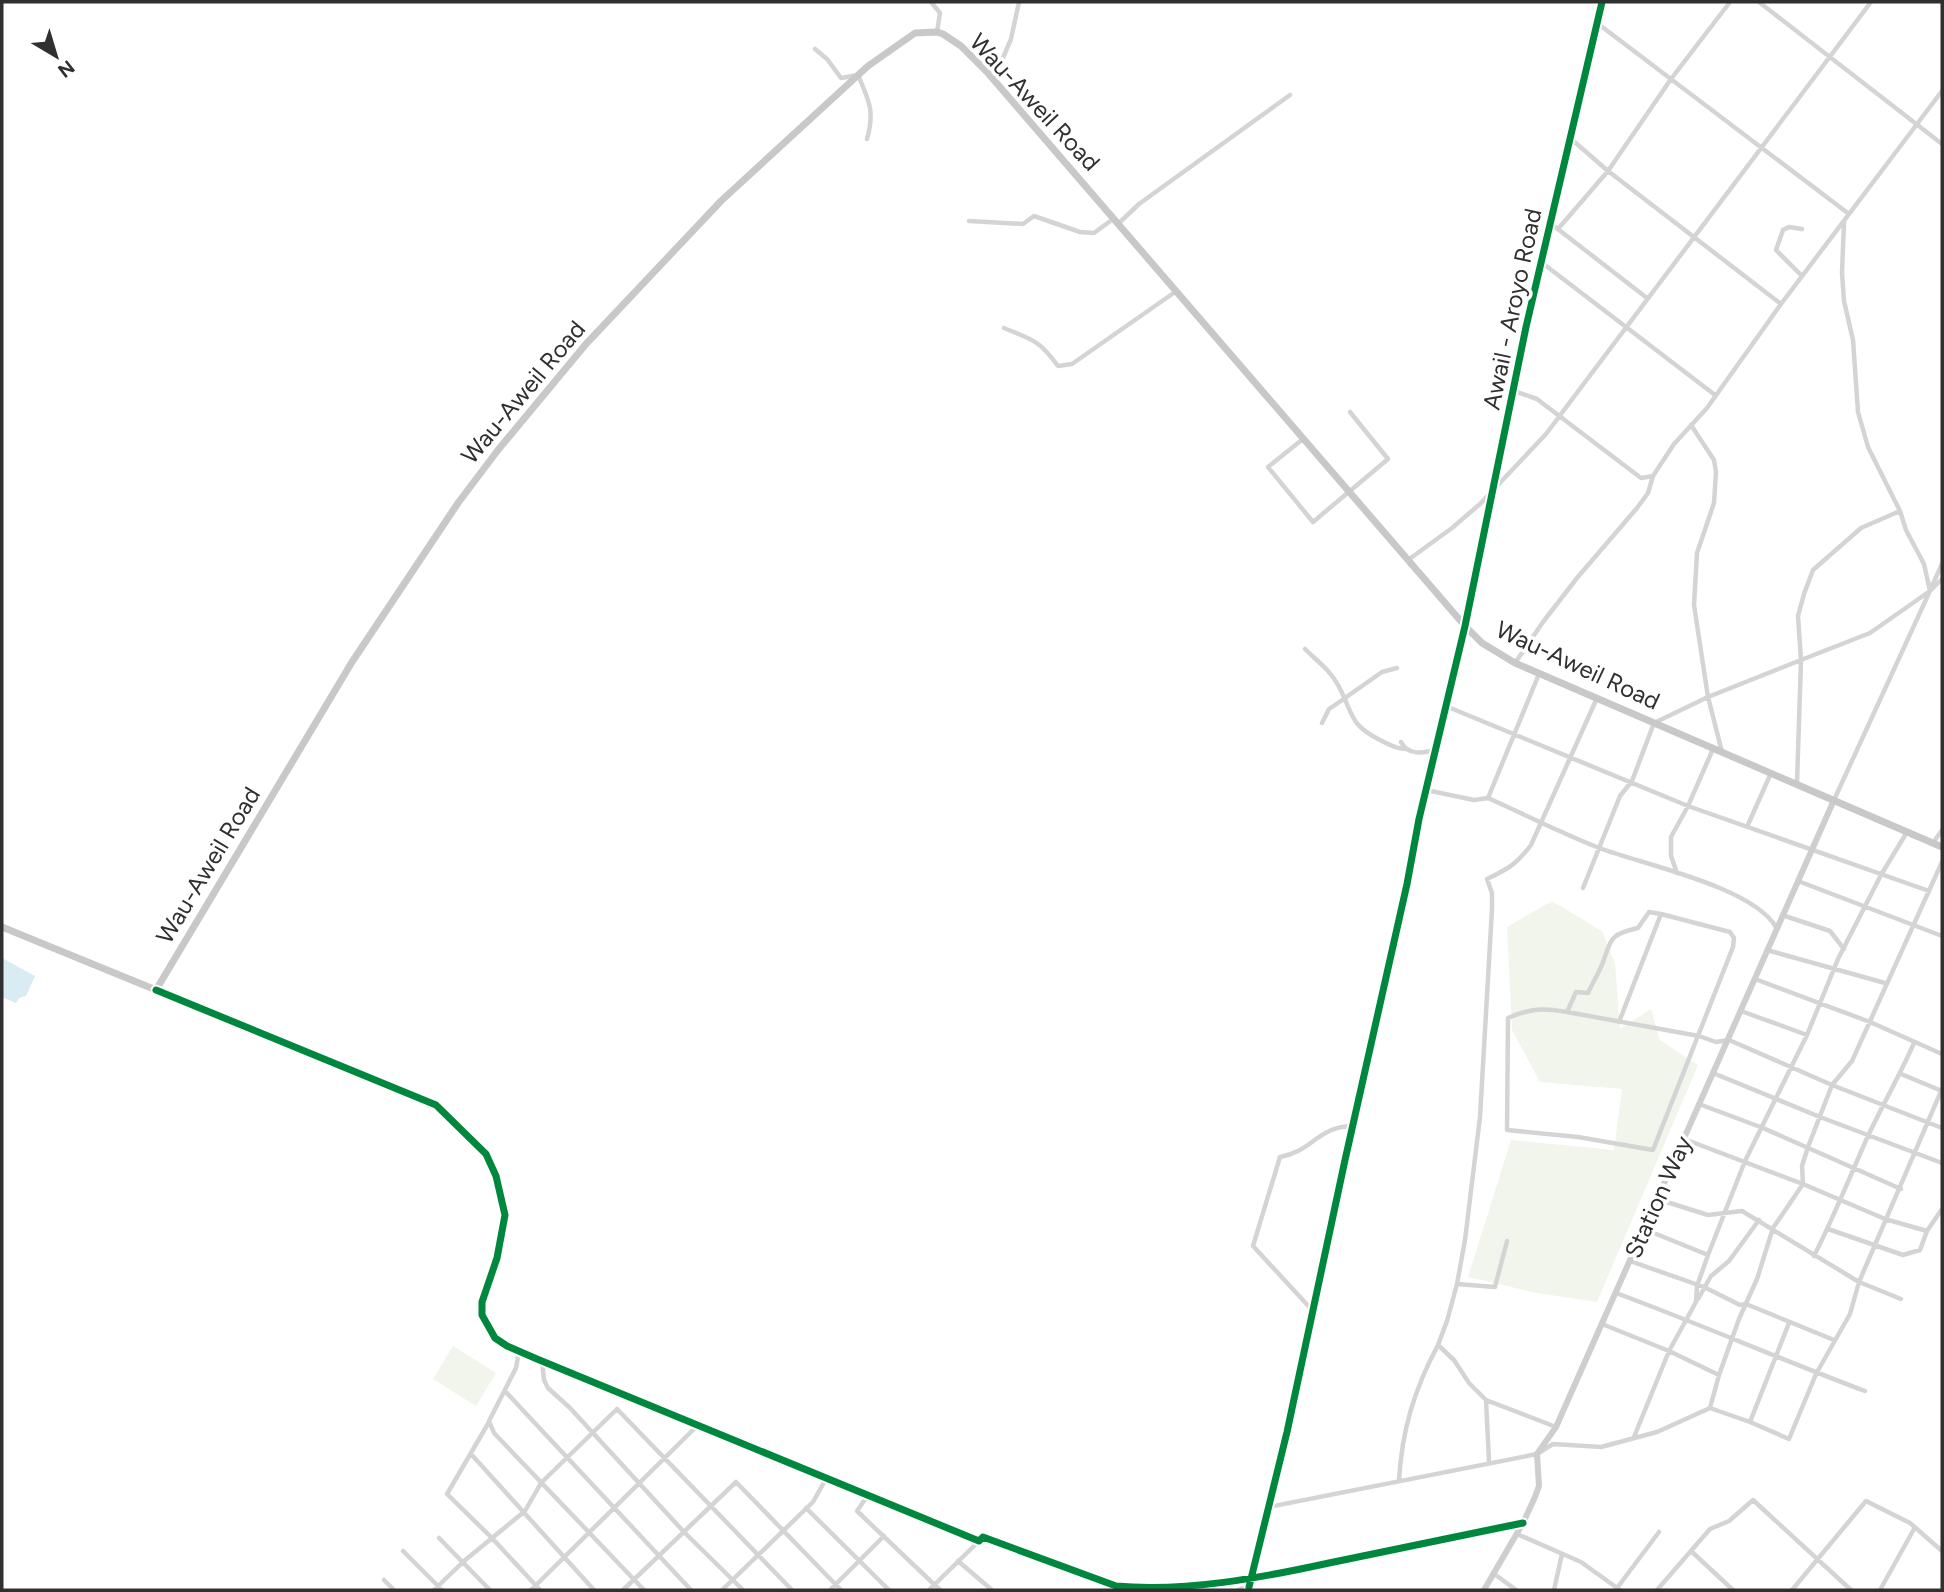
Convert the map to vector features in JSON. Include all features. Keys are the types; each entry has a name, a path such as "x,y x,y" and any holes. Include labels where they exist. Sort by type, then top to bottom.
{"main road":[{"name":"Wau-Aweil Road","path":"156,990 352,662 458,503 498,450 586,344 678,244 763,161 858,75 915,33 937,32 961,46 994,79 1482,643 1515,663 1942,846"},
{"name":"Station Way","path":"1537,1454 1556,1427 1834,800"},
{"path":"2,927 156,990"},
{"path":"1484,1590 1523,1523 1539,1486 1537,1454"}],"street":[{"path":"931,2 940,13 937,32"},
{"path":"994,79 1011,39 1019,2"},
{"name":"Awail - Aroyo Road","path":"1250,1585 1402,909 1426,790 1465,626 1541,262 1602,2"},
{"path":"1558,229 1608,171 1671,79 1730,2"},
{"path":"1759,2 1942,144"},
{"path":"1408,560 1452,528 1492,492 1546,435 1871,2"},
{"path":"1597,23 1849,214"},
{"path":"815,49 841,78 858,75 869,103 872,120 867,139"},
{"path":"1515,663 1577,578 1624,526 1648,493 1653,476 1674,444 1716,396 1781,304 1942,91"},
{"path":"969,221 1023,223 1034,216 1080,232 1094,233 1117,220 1290,95"},
{"path":"1570,138 1608,171 1781,304"},
{"path":"1844,221 1844,301 1853,340 1858,412 1868,447 1924,564 1930,591"},
{"path":"1550,223 1647,299"},
{"path":"1802,229 1789,227 1783,230 1776,250 1802,276"},
{"path":"1541,262 1716,396"},
{"path":"1004,328 1033,338 1043,346 1058,366 1072,364 1177,290"},
{"path":"1514,391 1537,399 1641,478 1653,476"},
{"path":"1304,438 1268,467 1313,522 1388,459 1350,412"},
{"path":"1691,425 1714,460 1716,472 1714,503 1697,553 1694,605 1708,697 1722,752"},
{"path":"1797,783 1801,660 1798,617 1813,570 1861,528 1900,512"},
{"path":"1834,800 1942,564"},
{"path":"1583,888 1620,796 1632,781 1654,723 1708,697 1870,633 1930,591 1942,579"},
{"path":"1304,649 1323,664 1338,685 1363,732 1395,747 1417,753 1436,750"},
{"path":"1322,723 1329,709 1344,698 1382,672 1397,668"},
{"path":"1488,798 1540,673"},
{"path":"1399,1480 1401,1452 1410,1406 1447,1321 1465,1240 1480,1117 1492,909 1492,893 1487,879 1520,861 1542,822 1597,698"},
{"path":"1447,706 1688,806 1929,891"},
{"path":"1401,742 1406,749"},
{"path":"1678,874 1671,856 1671,837 1714,748"},
{"path":"1747,827 1772,773"},
{"path":"1426,790 1474,800 1488,798 1600,848 1716,887 1752,904 1776,927"},
{"path":"1933,843 1942,830"},
{"path":"1696,1302 1697,1286 1745,1161 1807,1035 1833,969 1881,874 1907,831"},
{"path":"1710,1408 1719,1375 1773,1228 1802,1184 1802,1166 1832,1085 1852,1061 1942,862"},
{"path":"1798,881 1942,936"},
{"path":"1567,1013 1576,992 1588,993 1609,942 1619,932 1638,928 1648,912 1730,932 1734,938 1733,947 1699,1035 1653,1150 1507,1130 1508,1018 1526,1010 1545,1009 1567,1013 1619,1022 1699,1035 1716,1042 1729,1040 1832,1085 1942,1128"},
{"path":"1619,1022 1661,914"},
{"path":"1782,915 1830,931 1844,949"},
{"path":"1767,950 1885,983"},
{"path":"1755,979 1870,1022 1942,1054"},
{"path":"156,990 436,1105 486,1154 496,1176 505,1215 497,1258 482,1303 482,1315 492,1336 541,1361 979,1541"},
{"path":"1741,1011 1807,1035"},
{"path":"1814,1256 1914,1042"},
{"path":"1713,1072 1820,1117 1942,1163"},
{"path":"1269,1507 1537,1454 1553,1444 1601,1447 1667,1428 1710,1408 1789,1439 1816,1374 1850,1314 1859,1282 1942,1091 1901,1074"},
{"path":"1699,1104 1763,1128 1901,1189"},
{"path":"1313,1311 1253,1246 1280,1157 1292,1155 1309,1146 1323,1132 1339,1126 1352,1126"},
{"path":"1684,1138 1885,1219 1927,1231"},
{"path":"1657,1199 1708,1215 1742,1211 1859,1282 1901,1299"},
{"path":"1828,1229 1903,1255 1920,1250 1927,1231 1942,1209"},
{"path":"1634,1437 1669,1351 1704,1287 1711,1276 1729,1261 1759,1220"},
{"path":"1644,1229 1708,1255"},
{"path":"1457,1284 1495,1287 1507,1241"},
{"path":"1629,1260 1704,1287 1740,1305 1746,1304 1834,1340"},
{"path":"1615,1293 1865,1391"},
{"path":"1751,1422 1789,1323"},
{"path":"1602,1324 1719,1375"},
{"path":"1438,1345 1454,1360 1469,1383 1486,1400 1556,1427"},
{"path":"519,1351 516,1368 505,1391 447,1494 492,1538 536,1589 638,1482 698,1425"},
{"path":"541,1361 548,1388 684,1532 743,1590"},
{"path":"505,1391 691,1590"},
{"path":"1486,1400 1489,1462"},
{"path":"402,1551 438,1589 464,1561 524,1511 541,1483 617,1409 792,1590"},
{"path":"489,1421 494,1433 644,1590"},
{"path":"471,1454 594,1590"},
{"path":"722,1590 806,1508 819,1494 827,1477"},
{"path":"623,1590 736,1482 841,1590"},
{"path":"868,1495 857,1511 940,1590"},
{"path":"1657,1590 1710,1529 1728,1521 1753,1500 1851,1590"},
{"path":"1792,1590 1866,1501 1905,1520 1942,1551"},
{"path":"806,1508 890,1590"},
{"path":"1238,1590 1250,1585 1523,1523"},
{"path":"1880,1590 1914,1529"},
{"path":"1517,1534 1580,1562 1618,1589 1659,1532"},
{"path":"830,1590 884,1536"},
{"path":"929,1590 983,1537 1085,1576 1132,1589 1250,1585"},
{"path":"439,1538 490,1590"},
{"path":"1691,1551 1733,1590"},
{"path":"1554,1590 1562,1554"},
{"path":"958,1561 992,1590"},
{"path":"1493,1573 1516,1590"},
{"path":"384,1580 394,1590"}],"shaded area":[{"path":"1552,901 1602,931 1615,963 1620,1029 1651,1009 1660,1040 1698,1065 1597,1302 1537,1293 1468,1277 1511,1140 1614,1150 1622,1089 1540,1082 1512,1030 1507,927"},
{"path":"2,958 35,976 26,996 19,998 16,1003 2,997"},
{"path":"453,1346 496,1373 476,1406 433,1379"}],"cycle path":[{"path":"1249,1587 1287,1432 1419,819 1465,626 1526,327 1602,2"},
{"path":"156,990 436,1105 486,1154 496,1176 505,1215 497,1258 482,1302 482,1315 495,1338 537,1359 979,1541 983,1537 1116,1586 1170,1587 1277,1574 1523,1523"}]}
